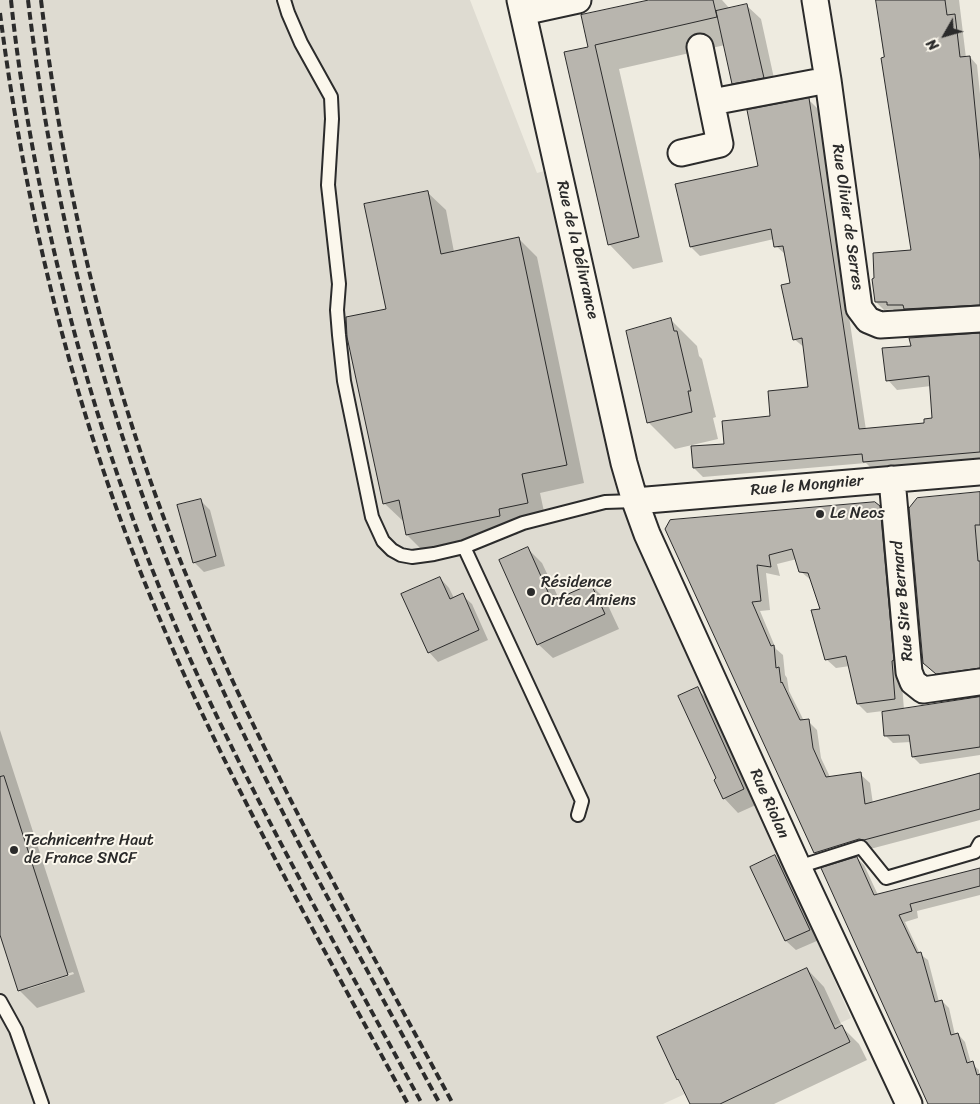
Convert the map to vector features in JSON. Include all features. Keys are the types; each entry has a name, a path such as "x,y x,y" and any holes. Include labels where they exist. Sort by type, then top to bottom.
{"street":[{"path":"522,6 578,0"},
{"name":"Rue Olivier de Serres","path":"815,0 828,80 859,308 868,320 880,325 980,319"},
{"name":"Rue de la Délivrance","path":"522,6 624,463 635,501"},
{"path":"681,153 720,144 700,47"},
{"path":"712,102 828,80"},
{"name":"Rue le Mongnier","path":"635,501 980,472"},
{"name":"Rue Sire Bernard","path":"892,479 909,672 914,682 923,690 980,682"},
{"name":"Rue Riolan","path":"635,501 647,534 798,867 909,1104"}],"lane":[{"path":"284,0 301,43 331,97 332,119 328,185 339,284 339,335 344,381 372,517 383,541 392,550 401,555 412,557 434,554 464,547 523,523 604,502 635,501"},
{"path":"464,547 582,801 578,816"},
{"path":"798,867 860,847 886,878 975,852 980,843"},
{"path":"0,1001 16,1030 42,1104"}],"shaded area":[{"path":"0,0 470,0 537,173 552,169 621,494 851,1018 663,1104 0,1104"}],"building":[{"path":"649,0 713,0 717,17 595,45 639,237 608,245 564,52 588,47 581,15"},
{"path":"876,0 945,0 947,15 955,14 960,57 970,56 980,160 980,305 904,309 903,305 887,305 887,302 875,302 872,279 874,278 873,253 911,250 881,58 884,57"},
{"path":"747,4 764,78 732,84 716,11"},
{"path":"809,98 859,429 924,423 924,419 932,418 929,376 886,381 882,348 911,346 909,338 980,333 980,452 863,462 862,454 693,468 691,446 724,444 722,421 770,416 768,391 808,387 802,338 793,340 781,285 790,283 783,246 774,247 771,229 690,247 675,184 758,166 747,110"},
{"path":"428,191 441,254 519,237 567,465 522,474 528,503 499,509 500,516 406,535 399,500 383,504 347,337 346,317 386,309 364,204"},
{"path":"671,318 674,331 677,331 691,391 688,391 692,412 647,423 626,331"},
{"path":"980,492 980,525 975,525 978,561 980,561 980,668 936,674 923,663 909,508 917,498"},
{"path":"201,499 216,556 193,563 177,505"},
{"path":"875,502 880,506 894,660 892,661 895,699 857,704 846,656 825,660 811,610 820,609 808,573 799,572 792,549 769,555 771,567 757,565 761,601 752,602 771,646 774,645 776,668 779,667 781,683 800,720 809,719 813,748 826,777 861,772 865,804 980,773 980,809 864,840 859,839 814,853 665,529 670,520"},
{"name":"Résidence Orfea Amiens","path":"528,547 552,601 591,584 605,614 537,645 499,560"},
{"path":"440,577 450,599 463,593 479,630 428,653 401,594"},
{"path":"698,687 744,789 723,799 714,780 716,778 678,696"},
{"path":"980,697 980,747 912,757 909,735 884,736 882,712"},
{"name":"Technicentre Haut de France SNCF","path":"4,776 68,975 18,991 0,935 0,777"},
{"path":"775,855 810,930 785,941 750,867"},
{"path":"857,857 874,895 980,868 980,886 910,904 912,911 899,915 917,953 921,952 935,1002 942,1000 951,1035 958,1033 967,1063 973,1061 977,1075 980,1074 980,1104 928,1104 821,868"},
{"path":"807,968 835,1029 842,1025 850,1042 720,1104 690,1104 657,1037"}],"railway":[{"path":"11,0 29,129 44,206 70,318 102,428 140,537 183,643 238,760 298,876 422,1104"},
{"path":"28,0 48,136 76,270 112,402 156,532 186,606 252,752 288,823 440,1104"},
{"path":"41,0 63,148 94,293 136,437 160,507 187,577 247,712 313,844 453,1104"},
{"path":"0,13 24,165 39,240 77,388 126,534 154,605 211,733 275,858 408,1104"}],"place":[{"name":"Le Neos","path":"820,514"},
{"name":"Résidence Orfea Amiens","path":"531,592"},
{"name":"Technicentre Haut de France SNCF","path":"14,850"}]}
